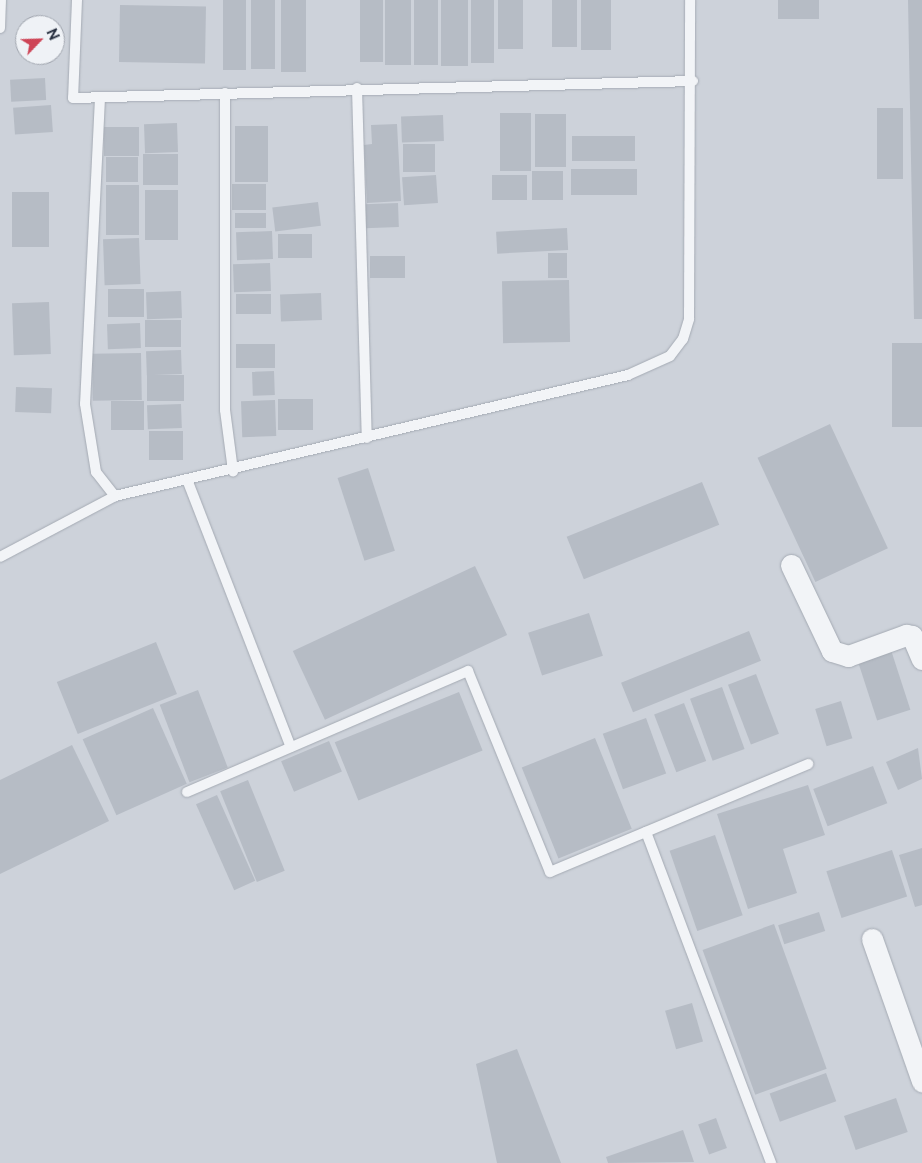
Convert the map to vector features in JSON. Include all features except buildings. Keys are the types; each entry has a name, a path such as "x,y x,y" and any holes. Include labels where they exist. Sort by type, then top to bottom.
{"street":[{"path":"791,565 832,651 848,656 906,635 920,649"},
{"path":"872,939 922,1081"}],"lane":[{"path":"0,28 1,0"},
{"path":"77,0 73,98 357,88 693,81"},
{"path":"0,557 115,496 188,482 628,375 670,356 683,340 690,319 693,81 690,0"},
{"path":"357,88 367,438"},
{"path":"225,93 225,410 233,471"},
{"path":"100,98 85,404 96,472 115,496"},
{"path":"188,482 291,747"},
{"path":"187,792 468,671 550,872 808,764"},
{"path":"646,832 771,1163"}],"shaded area":[{"path":"0,0 922,0 922,1163 0,1163"}]}
